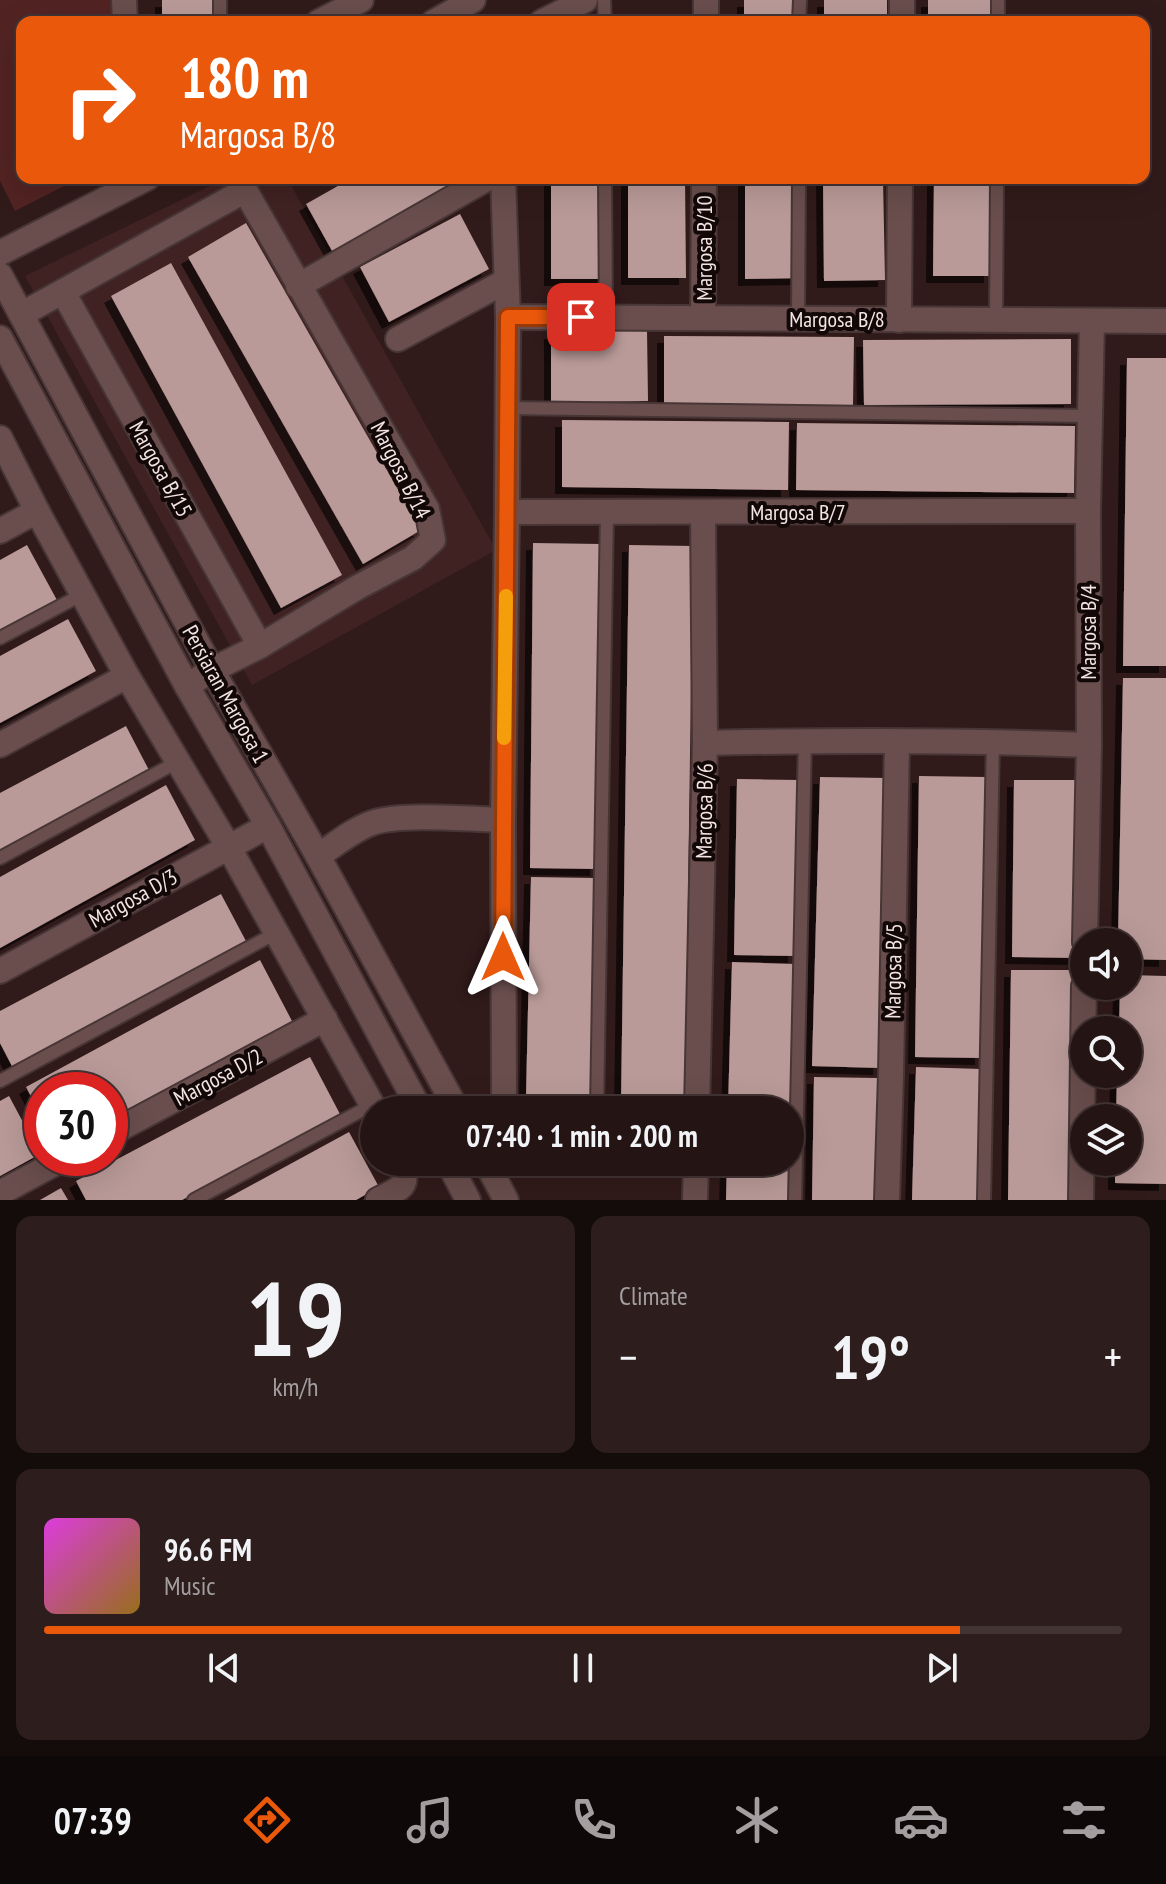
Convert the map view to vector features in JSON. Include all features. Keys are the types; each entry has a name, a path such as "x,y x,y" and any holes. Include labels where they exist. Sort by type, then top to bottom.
{"street":[{"path":"321,14 361,0"},
{"path":"445,16 473,0"},
{"path":"554,16 585,0"},
{"path":"0,253 129,184"},
{"path":"22,314 241,184"},
{"name":"Margosa B/14","path":"187,686 413,558 433,540 427,509 241,184"},
{"path":"298,286 477,184"},
{"path":"503,184 508,317 503,820 504,1096"},
{"name":"Margosa B/10","path":"703,318 704,184"},
{"path":"899,320 900,184"},
{"name":"Persiaran Margosa 1","path":"0,275 212,670 449,1096"},
{"path":"398,339 506,281"},
{"name":"Margosa B/15","path":"63,292 260,646"},
{"name":"Margosa B/8","path":"508,317 1166,321"},
{"name":"Margosa B/4","path":"1085,928 1092,321"},
{"name":"Persiaran Margosa 1","path":"0,338 413,1096"},
{"path":"0,438 127,676 228,846 367,1096"},
{"path":"0,531 37,511"},
{"name":"Margosa B/7","path":"507,512 1088,511"},
{"name":"Margosa B/6","path":"697,1096 705,743 703,512"},
{"path":"0,745 127,676"},
{"path":"705,743 993,741 1089,745"},
{"name":"Margosa B/5","path":"887,1200 897,742"},
{"path":"318,856 372,823 395,819 503,820"},
{"name":"Margosa D/3","path":"0,971 268,826"},
{"path":"1081,1200 1084,1000"},
{"name":"Margosa D/2","path":"128,1124 325,1019"},
{"path":"0,1193 32,1176"},
{"path":"378,1200 401,1187 402,1176"},
{"path":"455,1176 466,1198"},
{"path":"493,1176 505,1200"},
{"path":"695,1200 696,1176"}],"lane":[{"path":"605,184 606,317"},
{"path":"798,319 799,184"},
{"path":"996,320 997,184"},
{"path":"508,408 1089,416"},
{"path":"597,1096 607,511"},
{"path":"0,638 83,594"},
{"path":"795,1200 805,741"},
{"path":"984,1200 993,741"},
{"path":"0,858 179,761"},
{"path":"0,1081 276,933"},
{"path":"194,1200 360,1114"}],"shaded area":[{"path":"0,0 113,0 112,16 16,16 16,184 68,184 15,211 0,181"},
{"path":"214,184 290,184 496,550 252,685 25,276"}],"building":[{"path":"162,0 220,0 220,16 162,16"},
{"path":"744,0 801,0 802,16 744,16"},
{"path":"824,0 887,0 887,16 824,16"},
{"path":"928,0 993,0 993,16 928,16"},
{"path":"341,184 468,184 336,258 306,204"},
{"path":"551,184 609,184 609,279 551,279"},
{"path":"628,184 685,184 686,278 628,278"},
{"path":"745,184 802,184 802,278 745,279"},
{"path":"823,184 883,184 885,280 824,281"},
{"path":"934,184 992,184 991,276 933,276"},
{"path":"460,214 489,269 389,322 360,267"},
{"path":"246,223 421,530 363,564 188,257"},
{"path":"171,263 342,575 281,608 111,296"},
{"path":"647,330 648,401 551,402 551,332"},
{"path":"664,336 854,337 853,405 664,404"},
{"path":"1071,339 1071,404 864,405 863,340"},
{"path":"1127,358 1166,358 1166,666 1123,666"},
{"path":"562,420 789,422 788,490 562,487"},
{"path":"797,423 1075,426 1074,493 796,490"},
{"path":"533,543 601,544 597,869 530,868"},
{"path":"27,545 58,602 0,634 0,560"},
{"path":"629,545 693,546 685,1096 621,1096"},
{"path":"68,619 96,671 0,723 0,656"},
{"path":"1123,678 1166,678 1166,960 1142,959 1142,928 1118,928"},
{"path":"126,726 151,774 0,853 0,793"},
{"path":"919,776 986,777 982,1058 915,1057"},
{"path":"820,777 888,778 880,1068 812,1066"},
{"path":"737,779 799,780 795,956 734,955"},
{"path":"1014,780 1077,780 1075,928 1070,928 1070,958 1012,957"},
{"path":"166,785 195,840 0,948 0,877"},
{"path":"531,877 596,878 591,1096 526,1096"},
{"path":"221,894 247,943 13,1068 0,1043 0,1011"},
{"path":"260,960 292,1021 128,1109 128,1072 54,1072"},
{"path":"732,962 796,964 793,1096 728,1096"},
{"path":"1011,970 1070,970 1070,1000 1076,1000 1075,1016 1070,1016 1070,1088 1074,1088 1074,1104 1070,1104 1073,1200 1008,1200"},
{"path":"1142,975 1166,976 1166,1184 1115,1183 1115,1176 1142,1176 1142,1104 1116,1104 1117,1088 1142,1088 1142,1016 1119,1016 1120,1000 1142,1000"},
{"path":"310,1057 341,1116 182,1200 86,1200 76,1181 85,1176 128,1176 128,1153"},
{"path":"916,1067 982,1069 977,1200 912,1200"},
{"path":"814,1077 878,1078 876,1200 812,1200"},
{"path":"9,1096 24,1124 24,1163 0,1176 0,1101"},
{"path":"349,1132 360,1152 360,1176 373,1176 379,1187 356,1200 224,1200"},
{"path":"727,1176 791,1176 790,1200 726,1200"},
{"path":"61,1188 68,1200 40,1200"}],"slow traffic":[{"path":"504,738 506,596"}],"route":[{"path":"503,957 508,317 581,317"}]}
